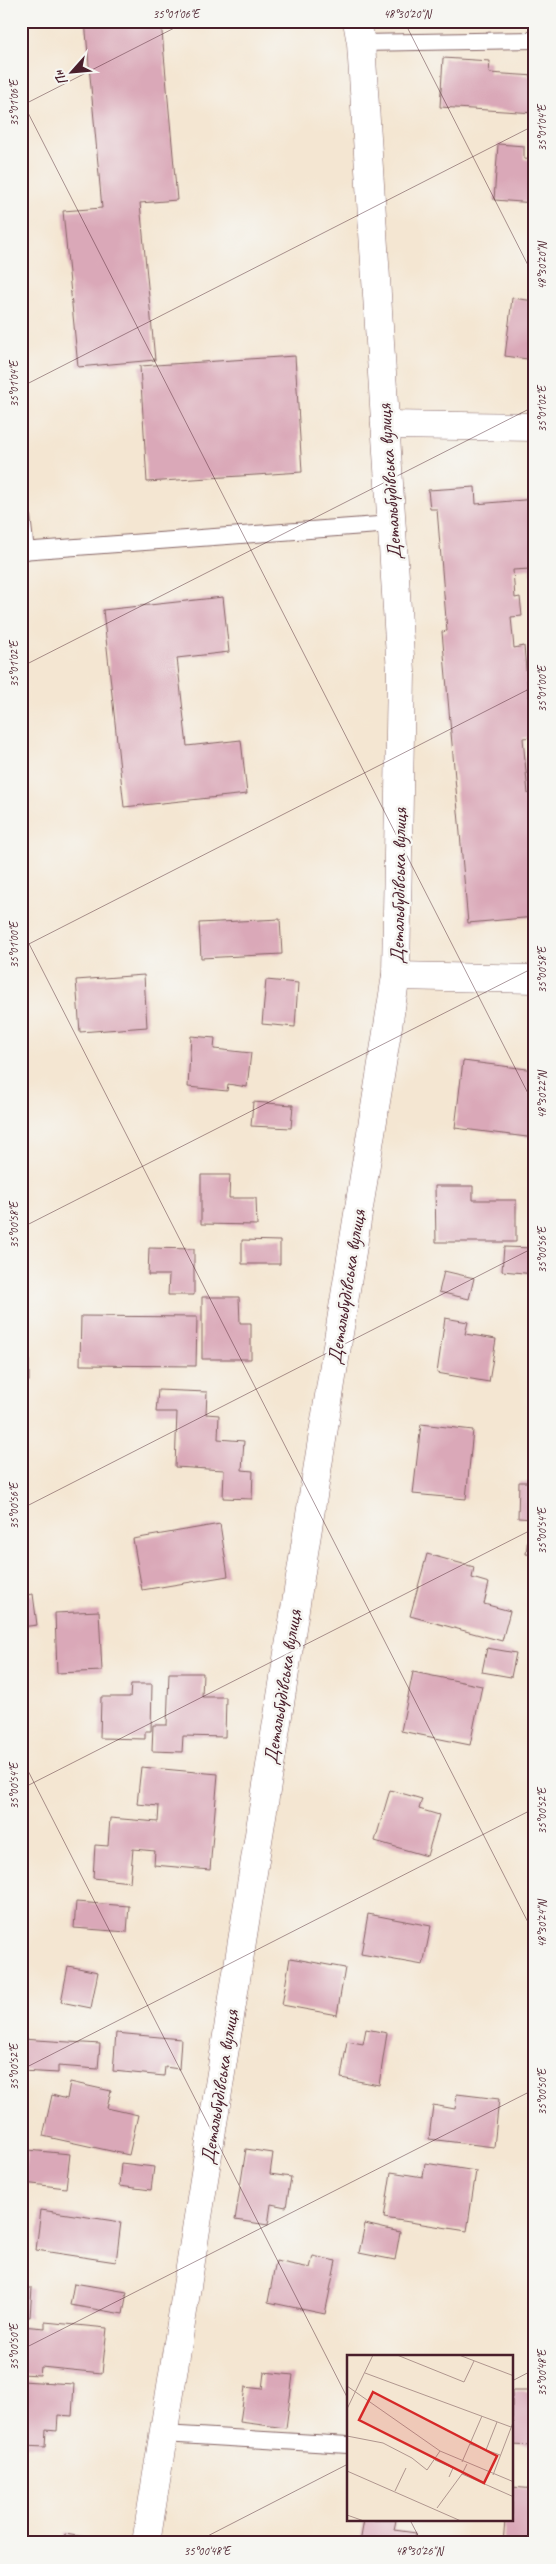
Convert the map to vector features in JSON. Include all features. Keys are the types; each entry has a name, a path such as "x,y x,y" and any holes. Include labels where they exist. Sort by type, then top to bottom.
{"street":[{"name":"Детальбудівська вулиця","path":"146,2543 396,976 401,672 359,32"},
{"path":"386,425 535,426"},
{"path":"396,976 535,980"}],"lane":[{"path":"359,32 535,40"},
{"path":"21,508 24,551 392,524"},
{"path":"163,2434 347,2445"}],"building":[{"path":"85,21 161,21 177,200 140,203 155,360 78,367 63,211 102,208"},
{"path":"443,58 490,61 489,73 535,76 535,113 440,107"},
{"path":"498,144 524,146 524,159 535,160 535,203 494,200"},
{"path":"512,298 535,301 535,360 505,356"},
{"path":"295,356 302,472 147,482 140,366"},
{"path":"475,487 476,504 535,499 535,575 530,576 530,569 513,570 515,598 520,597 522,616 511,617 514,648 524,646 532,737 523,738 528,794 535,793 535,917 468,923 442,632 447,631 437,509 430,509 428,490"},
{"path":"223,597 229,652 177,658 187,746 241,740 247,794 124,807 103,610"},
{"path":"280,919 282,954 201,958 199,923"},
{"path":"144,975 147,1027 80,1032 76,980"},
{"path":"266,980 298,983 295,1027 262,1024"},
{"path":"191,1036 215,1038 214,1049 251,1053 247,1087 228,1084 227,1091 188,1087"},
{"path":"463,1061 535,1070 535,1138 455,1128"},
{"path":"253,1102 293,1105 291,1128 251,1126"},
{"path":"201,1175 230,1175 229,1198 256,1198 257,1225 201,1224"},
{"path":"435,1186 473,1186 473,1200 516,1200 516,1242 436,1242"},
{"path":"242,1240 280,1241 280,1264 242,1264"},
{"path":"504,1247 535,1248 535,1274 502,1271"},
{"path":"149,1248 194,1249 194,1295 168,1295 169,1275 148,1275"},
{"path":"444,1271 474,1278 469,1299 439,1292"},
{"path":"202,1297 239,1297 240,1323 251,1323 251,1359 202,1359"},
{"path":"81,1316 197,1317 196,1366 80,1365"},
{"path":"445,1318 468,1322 465,1334 496,1339 489,1382 437,1373"},
{"path":"21,1322 29,1322 29,1381 21,1381"},
{"path":"158,1390 207,1392 206,1414 219,1415 218,1439 244,1441 242,1470 253,1471 252,1499 223,1498 224,1470 175,1467 177,1412 156,1412"},
{"path":"421,1424 473,1430 466,1499 413,1494"},
{"path":"519,1482 535,1482 535,1519 518,1518"},
{"path":"220,1524 228,1576 142,1590 133,1539"},
{"path":"529,1529 535,1529 535,1555 526,1554"},
{"path":"427,1554 474,1567 472,1578 489,1583 484,1604 510,1611 502,1641 410,1616"},
{"path":"33,1594 37,1625 21,1627 21,1596"},
{"path":"99,1611 102,1671 57,1673 55,1613"},
{"path":"487,1648 516,1653 511,1677 482,1672"},
{"path":"413,1672 482,1686 470,1745 401,1731"},
{"path":"169,1673 203,1673 202,1697 226,1697 225,1737 183,1736 182,1752 152,1751 153,1725 167,1725"},
{"path":"131,1684 152,1684 151,1731 145,1731 145,1739 100,1738 101,1697 130,1697"},
{"path":"141,1767 218,1774 210,1870 154,1865 155,1851 133,1849 130,1882 93,1878 95,1845 108,1846 110,1818 158,1822 159,1806 137,1804"},
{"path":"390,1790 422,1799 419,1809 439,1815 427,1856 375,1841"},
{"path":"76,1902 129,1906 127,1932 74,1928"},
{"path":"368,1914 431,1926 423,1965 361,1954"},
{"path":"290,1958 345,1968 337,2015 282,2005"},
{"path":"68,1966 98,1972 91,2008 61,2002"},
{"path":"366,2029 387,2033 379,2085 341,2078 347,2041 363,2044"},
{"path":"116,2033 181,2039 179,2069 165,2067 164,2076 113,2071"},
{"path":"21,2039 100,2044 98,2069 58,2066 58,2073 21,2071"},
{"path":"70,2082 111,2091 107,2108 138,2115 129,2155 43,2136 52,2095 67,2099"},
{"path":"457,2094 499,2099 494,2147 429,2139 433,2105 455,2109"},
{"path":"246,2149 273,2153 270,2174 291,2177 286,2207 271,2204 268,2225 235,2220"},
{"path":"28,2150 70,2154 66,2188 24,2183"},
{"path":"121,2163 154,2167 151,2190 119,2186"},
{"path":"425,2163 476,2171 467,2231 384,2218 391,2172 423,2177"},
{"path":"41,2210 121,2222 116,2262 36,2250"},
{"path":"365,2224 400,2232 395,2260 359,2253"},
{"path":"313,2256 336,2261 325,2314 268,2302 276,2261 310,2268"},
{"path":"74,2283 127,2292 123,2314 70,2305"},
{"path":"21,2288 32,2288 30,2317 21,2316"},
{"path":"45,2322 107,2328 102,2373 41,2367 40,2375 21,2374 21,2326 45,2328"},
{"path":"264,2372 293,2375 286,2428 240,2422 245,2387 262,2389"},
{"path":"21,2381 74,2384 72,2416 58,2415 57,2431 46,2430 45,2447 23,2446"},
{"path":"514,2391 535,2391 535,2446 514,2445"},
{"path":"514,2487 535,2489 535,2543 503,2543 505,2522 514,2522"},
{"path":"364,2522 396,2522 394,2530 416,2533 414,2543 360,2543"},
{"path":"65,2534 83,2537 81,2543 63,2543"},
{"path":"21,2537 42,2539 41,2543 21,2543"}]}
